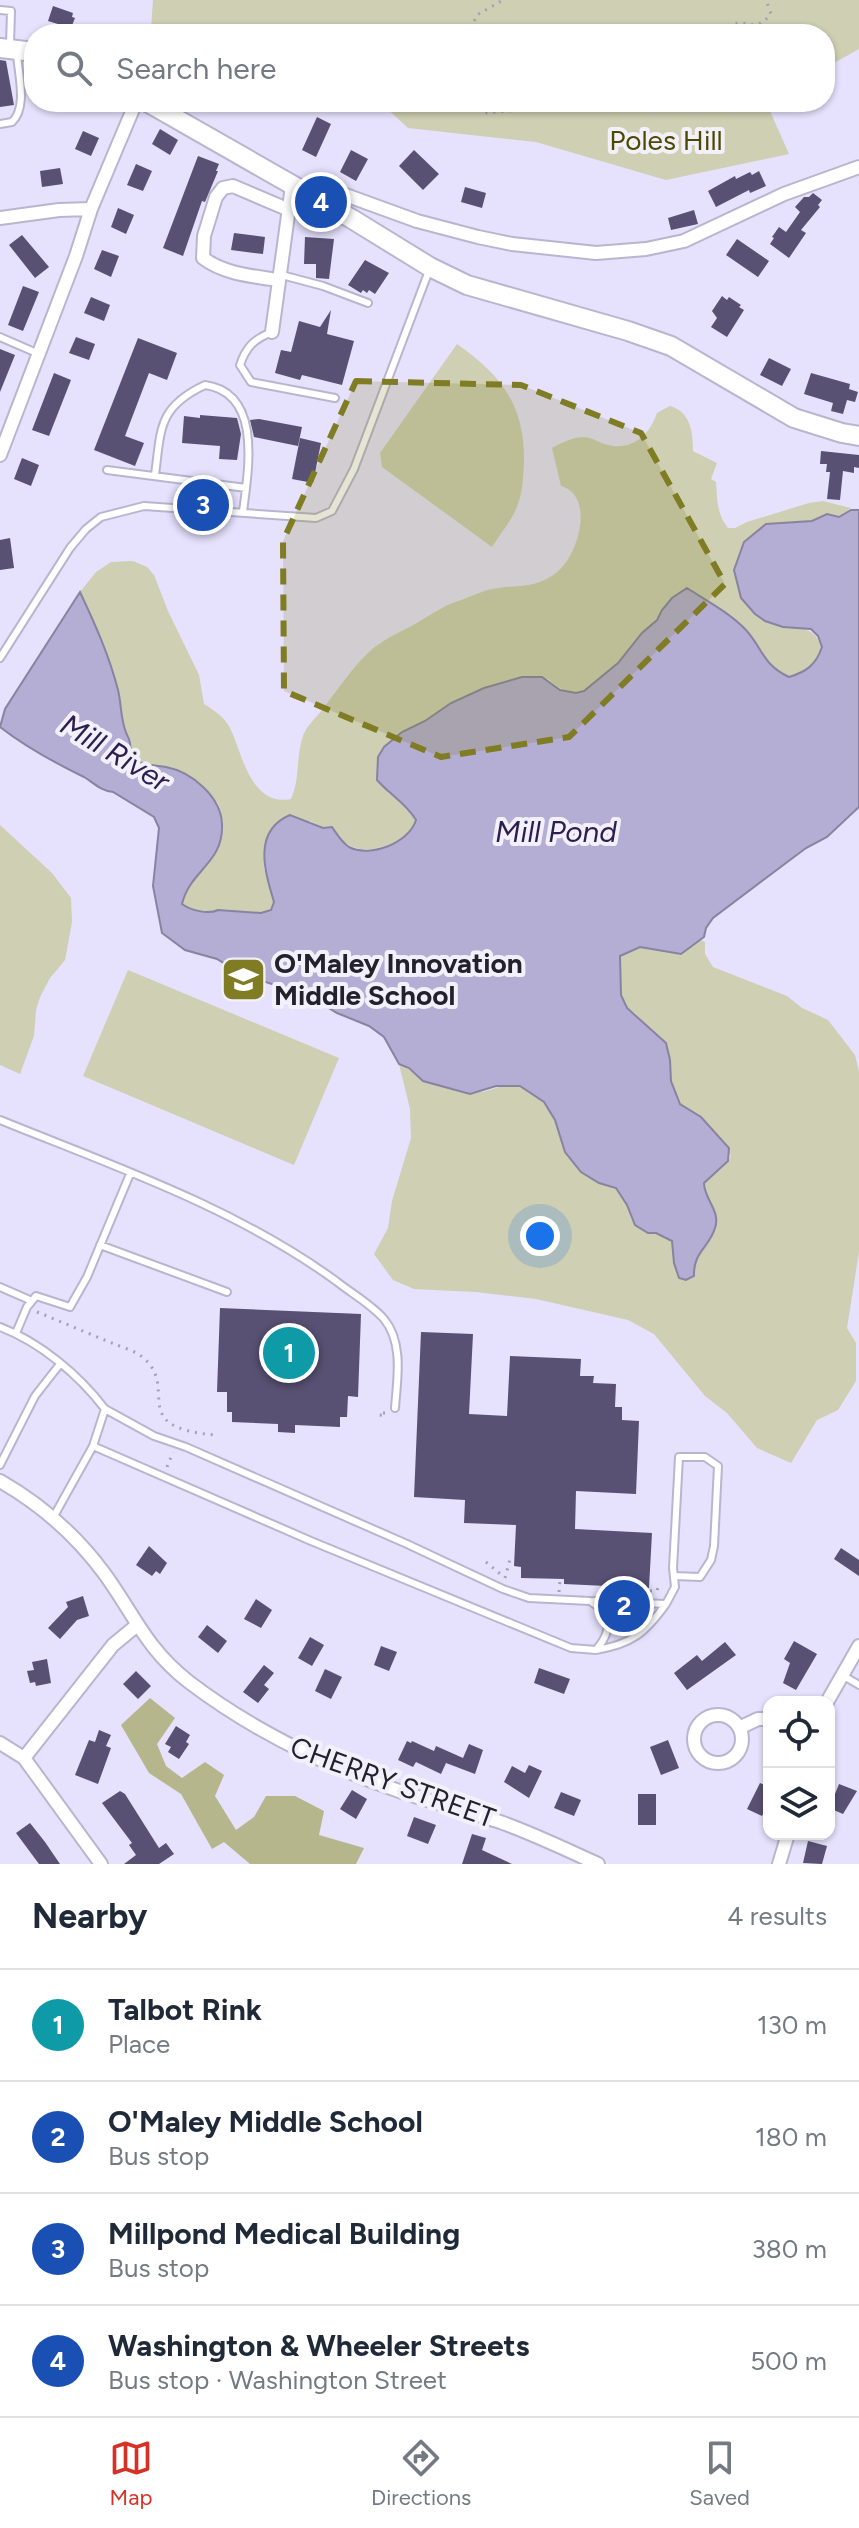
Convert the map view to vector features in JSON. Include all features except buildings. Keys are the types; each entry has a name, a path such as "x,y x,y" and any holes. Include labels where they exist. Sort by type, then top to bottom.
{"main road":[{"path":"164,112 430,267 467,285 671,346 794,418 859,436"}],"street":[{"path":"0,455 91,209 132,112"},
{"path":"272,332 292,186 329,189 417,221 478,237 596,253 646,249 684,241 776,197 859,167"},
{"path":"278,277 225,270 211,264 203,258 204,236 216,197 223,188 233,186 287,209"},
{"path":"0,218 91,209"},
{"name":"CHERRY STREET","path":"0,1481 54,1516 105,1574 156,1653 218,1704 273,1737 399,1791 500,1822 598,1864"},
{"path":"24,1758 113,1645 136,1626"},
{"path":"830,1696 859,1646"},
{"path":"741,1727 763,1719"},
{"path":"0,1743 24,1758 101,1864"},
{"path":"779,1864 786,1840"}],"lane":[{"path":"0,10 11,11 21,103 19,113 12,122 0,124"},
{"path":"0,658 70,548 101,517 144,506 316,518 325,516 338,504 430,267"},
{"path":"278,277 323,286 368,303"},
{"path":"272,332 255,340 245,350 240,365 251,382 335,398"},
{"path":"0,337 39,354"},
{"path":"155,475 163,420 180,399 205,385 223,389 246,421 248,464 243,512"},
{"path":"107,470 246,488"},
{"path":"0,1120 262,1232 300,1255 385,1319 394,1337 398,1362 395,1408"},
{"path":"16,1333 36,1296 70,1307 87,1277 130,1174"},
{"path":"100,1245 227,1292"},
{"path":"0,1287 32,1301"},
{"path":"0,1327 16,1333 60,1364 90,1389 105,1409 154,1436 186,1447 503,1589 529,1598 666,1604"},
{"path":"0,1465 35,1396 60,1364"},
{"path":"54,1516 93,1446 105,1409"},
{"path":"93,1446 497,1619 571,1648 596,1650 624,1644 636,1637 652,1623 666,1604 675,1587 674,1576 679,1457 705,1457 718,1466 711,1560 700,1577 674,1576"},
{"path":"590,1601 606,1612 608,1619 605,1640 596,1650"},
{"path":"842,1675 859,1685"}],"path":[{"path":"473,24 477,15 503,0"},
{"path":"760,24 771,14 766,0"},
{"path":"34,1310 143,1357 155,1374 158,1406 168,1422 187,1433 215,1435"},
{"path":"505,1578 510,1559"},
{"path":"486,1562 510,1582"},
{"path":"604,1590 657,1591 658,1587"},
{"path":"548,1589 559,1590"}],"highlighted area":[{"path":"356,381 521,385 641,433 725,584 569,737 441,757 284,691 283,541"}],"green space":[{"path":"153,0 859,0 859,49 835,62 835,24 151,24"},
{"name":"Poles Hill","path":"391,112 770,112 789,154 666,180 536,142 408,128"},
{"path":"457,344 498,380 515,408 520,424 524,462 521,494 513,515 492,547 382,467 380,453"},
{"path":"670,406 687,418 693,451 717,463 711,479 716,482 720,512 728,528 809,503 823,501 851,508 839,517 827,514 812,521 766,524 772,622 813,633 822,647 813,663 789,677 775,671 672,598 612,668 585,690 575,693 567,691 548,679 511,680 451,703 402,732 384,747 378,757 388,793 408,806 416,821 411,831 402,838 380,847 358,848 310,821 265,842 264,868 274,902 271,910 261,913 204,912 182,904 188,890 219,848 223,821 218,803 186,778 163,766 144,764 133,756 111,665 80,592 96,572 111,562 133,561 147,567 154,575 199,675 204,704 229,725 250,777 258,788 277,799 291,799 305,731 374,648 448,605 489,590 540,582 564,565 576,541 581,514 572,492 561,486 552,448 583,437 608,445 633,443 650,428 657,413"},
{"path":"0,825 52,873 71,898 72,922 65,960 40,997 34,1036 20,1074 0,1065"},
{"path":"701,940 705,942 705,954 713,967 787,996 802,1008 828,1020 855,1055 859,1072 859,1252 847,1328 856,1343 856,1381 838,1410 817,1420 791,1463 757,1448 727,1413 705,1396 654,1334 628,1320 536,1299 414,1289 393,1280 374,1254 388,1228 392,1201 411,1138 410,1109 399,1064 425,1081 454,1088 482,1092 514,1085 537,1096 548,1107 556,1126 599,1183 616,1188 628,1205 631,1219 672,1241 674,1263 693,1263 715,1229 712,1203 704,1191 704,1183 731,1156 701,1117 680,1104 671,1081 670,1060 635,1013 626,1008 621,995 620,956 640,947 681,954"},
{"path":"128,970 339,1058 294,1165 83,1076"},
{"path":"150,1698 175,1718 157,1744 166,1766 182,1778 205,1762 224,1775 215,1796 236,1830 254,1817 266,1796 295,1796 324,1811 319,1835 364,1848 356,1864 250,1864 224,1842 212,1849 181,1794 149,1773 121,1725"}],"water":[{"name":"Mill Pond","path":"851,510 859,510 859,807 827,837 806,848 713,918 704,937 681,954 640,947 620,956 621,995 627,1008 666,1043 671,1081 680,1104 701,1117 729,1148 728,1161 704,1183 716,1222 696,1261 694,1276 686,1280 679,1278 672,1241 635,1225 616,1188 599,1183 581,1172 565,1152 555,1120 544,1102 520,1086 496,1086 470,1094 423,1081 409,1068 399,1064 384,1037 369,1026 337,1013 309,996 241,974 217,959 185,950 162,933 153,886 159,828 154,817 40,754 0,727 5,709 80,592 110,664 134,759 186,774 211,795 220,814 222,824 218,848 186,892 182,904 204,912 261,913 271,910 274,902 264,853 270,831 278,822 290,815 323,828 332,827 344,843 358,850 378,849 397,842 416,820 377,780 378,757 384,747 402,732 451,703 484,688 522,677 542,677 560,690 584,691 618,663 657,620 672,598 687,588 740,624 768,662 780,672 789,677 805,670 817,659 822,647 818,636 811,629 783,627 755,614 741,598 734,570 744,542 766,524 812,521 827,514 839,517"}],"place":[{"name":"Washington & Wheeler Streets","path":"321,202"},
{"name":"Millpond Medical Building","path":"203,505"},
{"name":"O'Maley Innovation Middle School","path":"243,979"},
{"name":"Talbot Rink","path":"289,1353"},
{"name":"O'Maley Middle School","path":"624,1606"}],"water label":[{"name":"Mill River","path":"115,753"}]}
